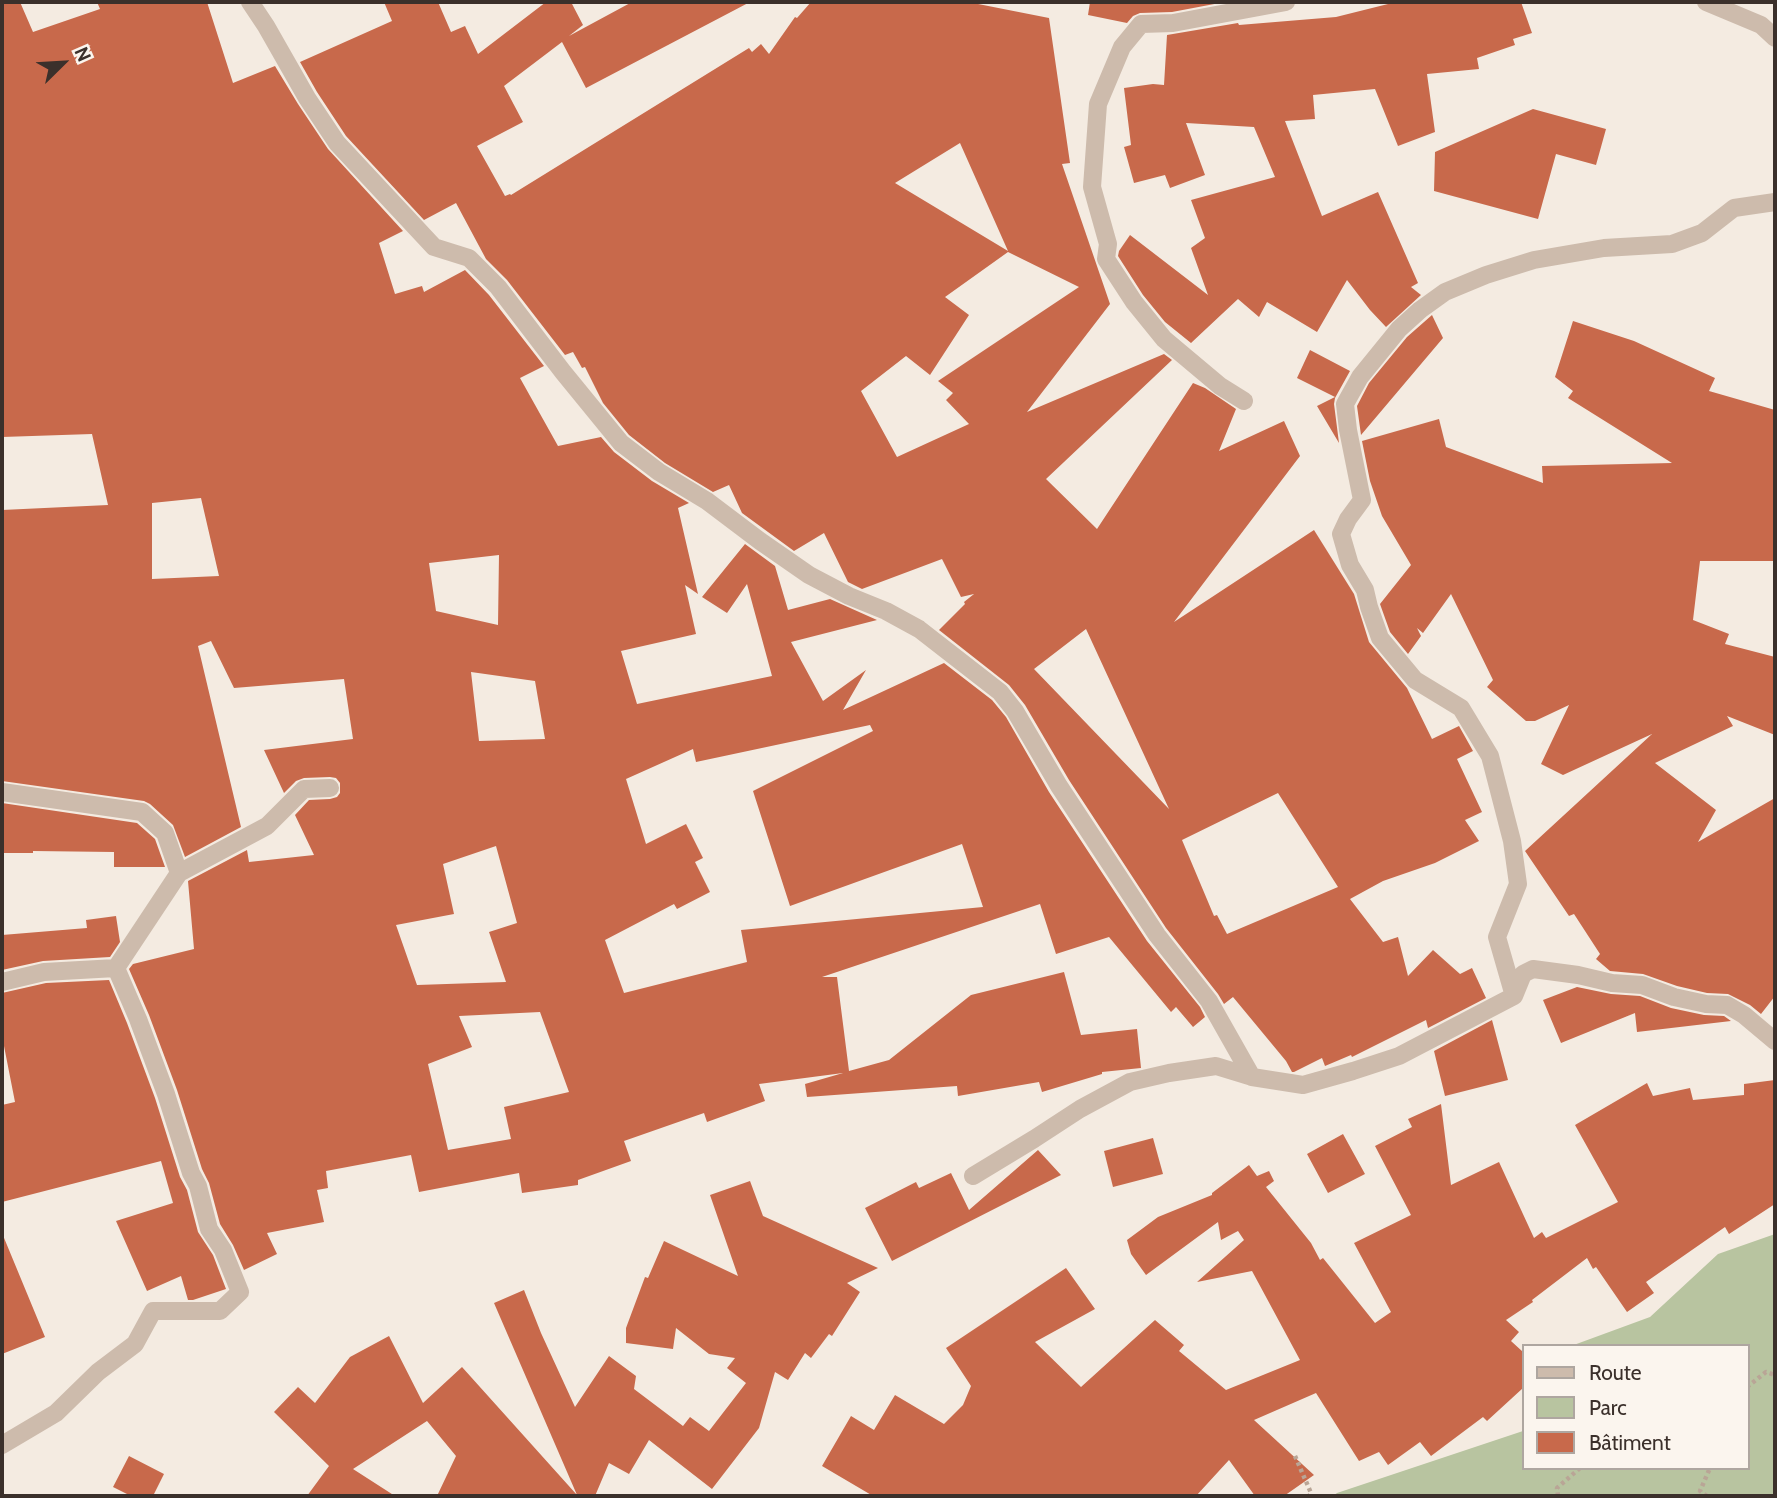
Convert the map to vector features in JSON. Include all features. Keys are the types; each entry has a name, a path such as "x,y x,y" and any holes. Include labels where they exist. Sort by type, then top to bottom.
{"street":[{"path":"250,2 337,143 434,247 469,258 498,287 621,443 659,472 708,501 809,575 919,629 1000,692 1015,711 1059,786 1157,935 1209,1001 1252,1077"},
{"path":"1244,401 1220,386 1164,339 1134,302 1106,258 1108,244 1092,187 1098,104 1122,47 1141,23 1173,23 1286,2"},
{"path":"1706,2 1760,25 1775,38"},
{"path":"1514,996 1497,937 1518,884 1512,841 1490,756 1461,708 1415,680 1380,638 1365,590 1350,565 1341,534 1362,500 1345,404 1360,377 1399,329 1446,292 1486,275 1534,260 1604,248 1672,244 1702,233 1734,208 1775,202"},
{"path":"116,968 179,873 267,826 304,789 330,788"},
{"path":"2,792 142,812 165,833 179,873"},
{"path":"2,982 44,972 116,968"},
{"path":"2,1445 56,1413 98,1372 135,1344 153,1311 220,1311 240,1292 223,1250 209,1229 198,1185 191,1173 166,1094 116,968"},
{"path":"973,1176 1080,1109 1130,1082 1216,1066 1252,1077 1303,1085 1399,1056 1514,996 1523,974 1532,970 1642,985 1674,997 1706,1004 1727,1005 1775,1041"}],"path":[{"path":"1749,1385 1766,1372 1775,1375"},
{"path":"1295,1456 1311,1493 1309,1496"},
{"path":"1558,1496 1557,1488 1578,1470"},
{"path":"1707,1496 1700,1491 1709,1470"}],"green space":[{"path":"1775,1234 1775,1496 1333,1496 1522,1431 1522,1470 1749,1470 1749,1344 1576,1344 1650,1317 1718,1254"}],"building":[{"path":"2,2 20,2 33,32 100,9 97,2 207,2 233,83 275,66 328,149 403,231 379,243 395,294 422,286 424,292 465,270 489,295 544,366 520,378 558,446 601,437 614,452 652,481 689,503 678,508 698,594 685,585 696,634 621,651 637,704 772,676 747,584 727,613 702,597 745,544 775,566 788,610 830,599 877,620 791,642 823,701 866,670 843,710 944,663 992,700 1006,717 1049,792 1147,941 1205,1017 1193,1027 1176,1007 1171,1012 1109,937 1056,954 1040,904 822,977 837,977 849,1071 889,1060 971,995 1064,972 1081,1035 1137,1029 1141,1068 1102,1072 1042,1092 1039,1082 958,1096 957,1086 807,1097 805,1084 843,1073 759,1084 765,1101 707,1122 704,1113 624,1141 631,1161 578,1180 578,1185 522,1193 519,1173 419,1192 411,1155 326,1171 328,1188 317,1190 324,1222 267,1233 277,1254 244,1270 220,1224 177,1090 129,969 133,964 194,949 188,881 247,850 249,862 314,855 295,815 309,800 337,797 340,783 336,778 330,777 304,778 296,781 284,793 264,750 353,739 344,679 234,688 211,641 198,646 241,827 185,857 173,825 144,801 2,781 2,510 108,505 92,434 2,437","holes":["201,498 219,576 152,579 152,503","499,555 498,625 436,611 429,563","471,672 535,681 545,739 479,741","870,725 873,731 753,791 790,906 962,844 983,907 741,930 747,962 624,993 605,940 674,904 677,909 710,892 695,862 703,858 686,824 646,844 626,779 693,749 696,762","496,846 517,923 489,932 506,982 417,985 396,925 454,914 443,864","540,1012 569,1092 504,1107 511,1139 448,1150 428,1064 472,1047 459,1016"]},
{"path":"384,2 438,2 451,32 465,26 478,54 546,2 571,2 583,25 569,36 632,2 750,2 586,88 562,42 504,86 523,122 477,146 505,196 511,195 749,48 752,52 761,44 769,54 795,17 811,2 968,2 1049,18 1070,163 1062,164 1110,304 1027,412 1164,354 1172,360 1046,479 1097,529 1193,383 1236,409 1219,451 1284,421 1300,456 1174,622 1314,530 1354,594 1369,642 1407,688 1432,739 1459,726 1473,751 1457,759 1482,812 1465,820 1479,841 1435,863 1383,881 1350,899 1383,942 1398,937 1408,976 1433,950 1460,974 1472,968 1486,998 1428,1028 1426,1020 1352,1057 1351,1055 1325,1066 1322,1058 1292,1072 1233,997 1224,1004 1166,928 1069,780 1025,705 1009,685 939,630 974,594 961,597 942,559 862,589 848,582 824,533 794,551 742,513 729,485 713,492 665,463 629,435 603,403 585,367 582,368 573,352 565,355 507,280 486,259 456,203 424,220 346,136 300,62 392,21","holes":["960,143 1008,251 895,183","1008,252 1079,287 938,381 953,393 946,400 969,424 897,457 861,391 906,356 930,375 969,315 945,297","1086,629 1169,809 1034,669","1278,793 1338,887 1227,934 1217,915 1214,916 1182,840"]},
{"path":"1090,2 1225,2 1172,12 1140,13 1127,23 1088,15"},
{"path":"1396,2 1521,2 1532,33 1513,39 1515,45 1477,58 1479,69 1427,74 1435,132 1398,146 1375,89 1313,95 1315,119 1285,121 1322,216 1378,192 1418,283 1411,287 1421,295 1386,327 1347,280 1317,332 1267,302 1259,317 1238,299 1191,343 1165,322 1143,295 1118,256 1119,251 1130,235 1208,295 1191,248 1205,238 1191,200 1275,177 1254,127 1186,123 1205,175 1170,188 1165,175 1134,183 1124,147 1131,145 1124,88 1164,85 1167,35 1238,23 1336,17"},
{"path":"1533,109 1606,129 1596,165 1556,154 1538,219 1434,191 1435,152"},
{"path":"1432,315 1443,338 1361,435 1357,406 1369,383 1407,337"},
{"path":"1573,321 1634,341 1715,378 1709,391 1775,410 1775,561 1700,561 1693,620 1729,634 1725,644 1775,657 1775,735 1727,716 1733,726 1655,763 1716,810 1698,842 1775,798 1775,996 1761,1014 1728,994 1707,993 1677,986 1643,974 1610,971 1596,959 1600,954 1574,914 1569,916 1525,851 1652,734 1563,775 1541,764 1569,705 1535,721 1526,721 1487,687 1493,680 1451,594 1423,633 1417,628 1421,636 1408,654 1390,632 1380,604 1411,565 1382,516 1370,481 1362,441 1439,419 1446,447 1543,483 1542,466 1672,463 1568,398 1573,391 1555,377"},
{"path":"1310,350 1350,371 1334,404 1339,443 1317,406 1335,397 1297,378"},
{"path":"2,803 137,823 155,839 165,867 114,867 114,852 2,853"},
{"path":"116,916 120,942 110,957 43,961 2,970 2,935 87,928 86,920"},
{"path":"109,980 155,1098 180,1177 187,1190 198,1232 213,1255 226,1289 193,1300 188,1300 181,1276 147,1291 116,1221 173,1203 161,1161 2,1202 2,1105 15,1102 2,1046 2,993 46,983"},
{"path":"1577,987 1611,994 1640,996 1671,1008 1724,1016 1731,1021 1637,1032 1635,1013 1561,1043 1543,1000"},
{"path":"1492,1020 1508,1080 1445,1096 1434,1051"},
{"path":"1775,1080 1775,1204 1729,1234 1725,1227 1646,1282 1654,1293 1627,1312 1587,1258 1532,1300 1533,1302 1506,1320 1519,1332 1511,1341 1522,1351 1522,1389 1487,1421 1483,1417 1431,1456 1420,1442 1388,1465 1379,1452 1359,1461 1316,1393 1254,1420 1314,1475 1284,1496 1255,1496 1229,1460 1196,1496 873,1496 822,1466 851,1416 874,1430 895,1395 944,1424 963,1405 971,1386 946,1348 1066,1268 1095,1309 1035,1342 1081,1387 1155,1320 1184,1345 1179,1351 1226,1390 1300,1360 1252,1271 1197,1282 1244,1240 1238,1231 1221,1240 1218,1222 1146,1275 1131,1254 1127,1240 1158,1217 1212,1195 1249,1165 1257,1176 1269,1171 1274,1181 1266,1187 1311,1243 1320,1260 1323,1258 1375,1323 1391,1312 1354,1243 1411,1215 1375,1146 1412,1127 1408,1119 1441,1104 1451,1185 1499,1162 1534,1238 1542,1232 1546,1238 1618,1202 1575,1125 1647,1083 1653,1096 1690,1088 1693,1100 1744,1095 1744,1084"},
{"path":"1343,1134 1365,1174 1328,1193 1307,1154"},
{"path":"1153,1138 1163,1174 1113,1187 1104,1151"},
{"path":"1038,1150 1061,1175 892,1261 865,1208 916,1182 919,1188 951,1173 969,1210"},
{"path":"750,1181 763,1216 878,1268 847,1283 860,1292 832,1336 829,1334 811,1358 805,1353 788,1380 775,1372 759,1428 712,1489 649,1440 629,1474 609,1463 595,1496 437,1496 456,1456 427,1421 353,1469 395,1496 307,1496 329,1466 274,1412 298,1387 315,1403 350,1357 389,1336 423,1403 462,1367 577,1495 494,1303 524,1290 575,1407 609,1356 636,1376 634,1389 683,1426 690,1417 709,1431 746,1383 727,1368 735,1358 709,1354 676,1328 673,1349 626,1343 626,1328 645,1277 648,1278 664,1241 738,1276 710,1195"},
{"path":"2,1233 45,1337 2,1354"},
{"path":"129,1456 164,1474 153,1496 131,1496 113,1487"}]}
